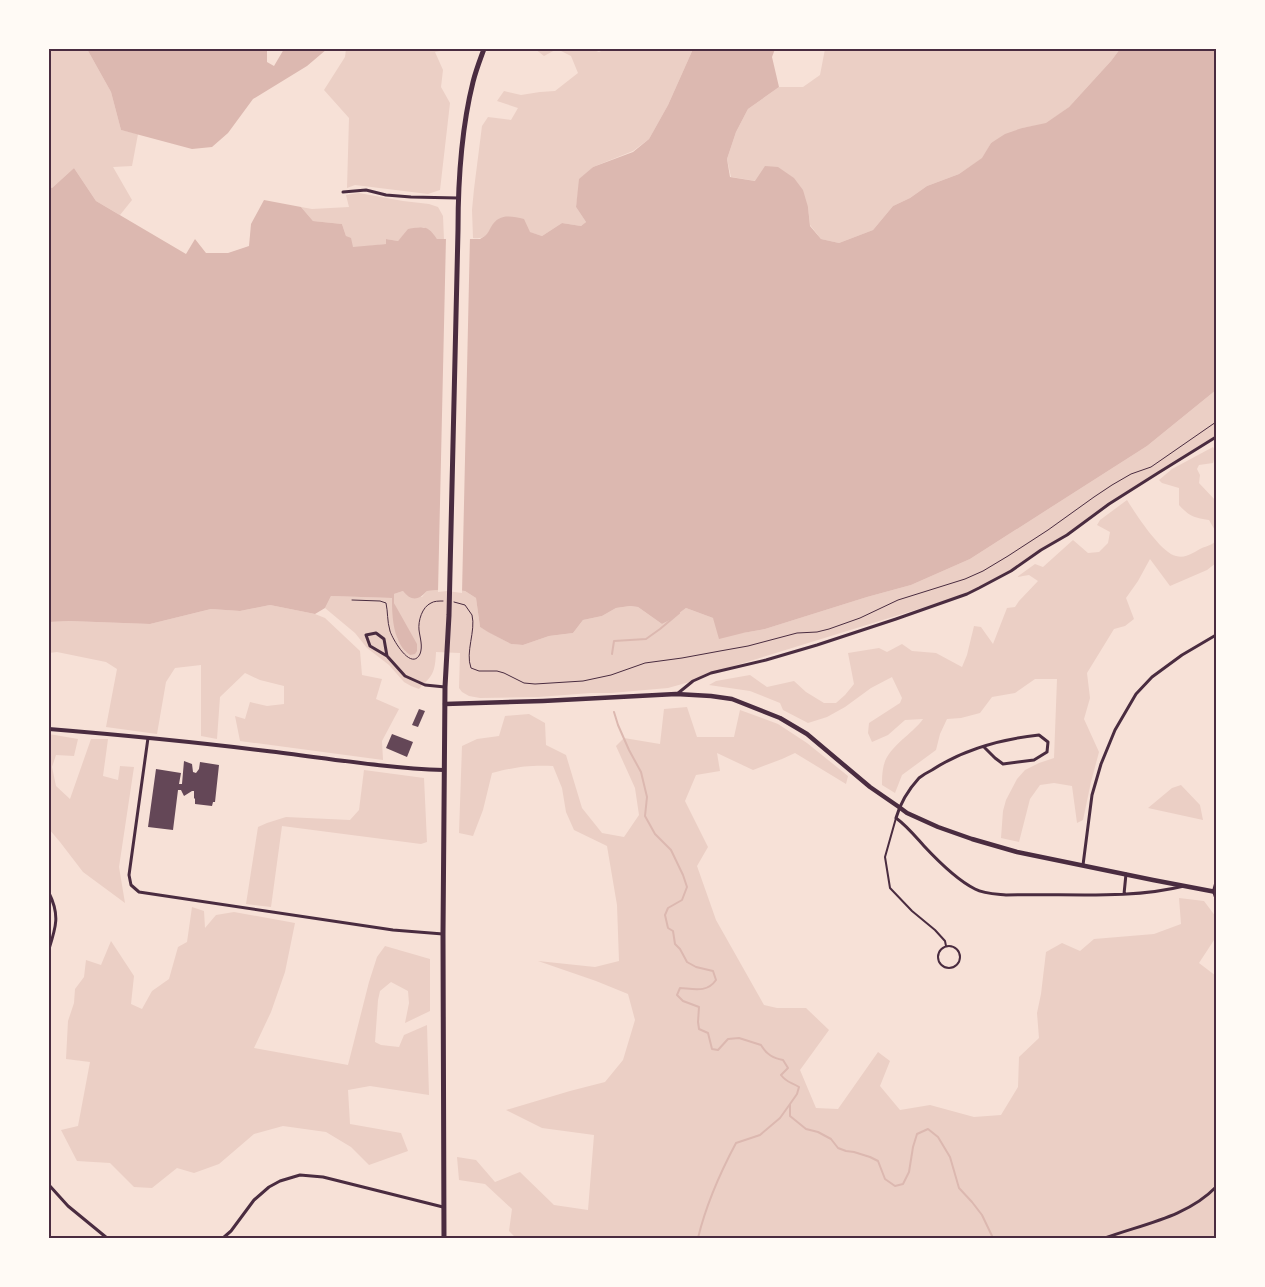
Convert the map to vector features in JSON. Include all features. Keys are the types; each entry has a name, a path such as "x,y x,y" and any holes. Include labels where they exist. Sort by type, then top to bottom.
{"main road":[{"path":"444,1238 443,934 445,687 449,615 458,198 459,169 467,108 484,49"},
{"path":"445,704 676,694 732,699 780,718 807,734 870,787 899,807 938,827 1018,852 1215,893"}],"street":[{"path":"343,192 366,190 386,195 458,198"},
{"path":"676,694 693,681 711,673 817,645 967,594 1012,571 1109,504 1216,438"},
{"path":"387,656 384,639 376,633 366,635 370,646 387,656 405,676 425,685 445,687"},
{"path":"1083,865 1092,795 1101,764 1115,730 1136,694 1152,677 1182,655 1216,635"},
{"path":"49,729 268,751 406,768 444,770"},
{"path":"984,747 1003,764 1034,760 1047,752 1048,742 1039,735 1014,738 965,752 952,758 920,778 899,807 896,818 909,829 938,862 957,877 975,889 1006,895 1124,894 1167,890 1184,886"},
{"path":"148,738 129,875 131,885 139,892 393,930 443,934"},
{"path":"1124,894 1126,874"},
{"path":"1215,893 1216,884"},
{"path":"49,893 57,914 57,921 49,949"},
{"path":"223,1238 231,1231 254,1200 280,1181 300,1175 322,1177 443,1207"},
{"path":"49,1185 68,1206 107,1238"},
{"path":"1106,1238 1186,1209 1216,1187"}],"lane":[{"path":"896,818 884,857 890,888 912,911 935,930 945,941 946,946"},
{"path":"946,946 957,949 960,954 958,964 953,968 947,968 939,960 938,955 946,946"}],"path":[{"path":"352,600 386,603 387,618 393,640 407,657 416,658 421,652 420,618 427,606 432,602 454,602 465,605 472,615 468,661 471,668 479,671 497,671 524,683 535,684 598,679 645,663 748,646 796,633 817,632 860,618 898,600 965,580 1008,556 1112,485 1131,474 1151,467 1216,422"}],"shaded area":[{"path":"49,49 87,49 111,92 121,130 138,134 132,166 113,167 132,200 120,215 96,201 74,168 52,188 49,186"},
{"path":"87,49 267,49 267,62 274,66 284,49 327,49 307,66 253,99 228,133 212,147 192,149 121,130 111,92"},
{"path":"346,49 451,49 435,52 443,70 441,87 450,103 440,190 428,194 355,185 347,188 349,118 324,90 345,57"},
{"path":"535,49 557,49 544,56"},
{"path":"557,49 591,49 599,52 605,49 693,49 668,105 649,139 633,151 593,167 580,179 576,207 586,222 581,226 562,223 542,236 529,232 507,217 496,222 484,236 473,238 472,210 482,126 488,117 511,120 518,108 497,101 504,91 521,95 555,91 578,73 571,56"},
{"path":"693,49 775,49 772,57 779,87 748,109 736,132 727,159 730,177 755,181 765,166 778,167 794,178 803,190 808,207 810,226 821,239 839,243 873,230 893,206 910,198 927,186 959,174 982,158 991,143 1005,134 1046,123 1069,107 1120,49 1216,49 1216,390 1147,446 970,559 911,585 765,629 719,639 713,618 686,608 662,624 638,607 630,606 616,608 602,616 583,620 573,633 549,636 523,645 511,644 480,627 476,598 465,591 447,589 427,591 421,597 415,599 409,597 403,591 394,594 394,603 417,644 417,651 415,654 410,655 404,650 397,637 393,621 392,598 331,596 325,608 315,614 270,605 240,611 211,609 150,624 49,622 49,186 52,188 74,168 96,201 186,254 195,239 206,253 228,253 249,246 251,224 264,200 301,207 313,221 342,224 346,236 351,238 353,247 386,244 386,239 398,241 408,229 418,227 428,229 437,239 480,239 487,234 498,219 506,217 524,219 530,232 542,236 562,223 581,226 586,222 576,207 579,179 593,167 633,152 649,139 668,105"},
{"path":"825,49 1120,49 1069,107 1046,124 1022,128 991,143 983,158 959,174 927,186 910,198 893,206 873,230 839,243 821,239 810,225 808,207 756,181 731,177 727,159 736,132 748,109 779,87 803,87 820,75"},
{"path":"359,193 438,207 443,216 444,240 437,239 424,227 418,227 409,230 398,241 386,239 386,244 353,248 342,224 313,221 301,207 312,209 349,207 346,195"},
{"path":"1216,390 1216,437 1158,473 1011,571 967,594 668,688 538,697 480,698 469,696 459,688 460,653 436,652 432,673 419,689 404,682 389,665 367,648 355,633 325,608 331,596 392,598 397,638 406,652 399,614 394,603 394,594 403,591 422,597 427,591 447,589 465,591 476,598 480,627 511,644 523,645 549,636 573,633 583,620 602,616 616,608 630,606 638,607 662,624 686,608 713,618 743,633 765,629 911,585 970,559 1147,446"},
{"path":"1213,447 1216,452 1213,463 1199,465 1197,469 1200,475 1199,483 1216,501 1216,532 1209,520 1192,516 1179,505 1179,488 1162,483 1159,480 1172,469"},
{"path":"1127,500 1149,532 1170,553 1180,557 1187,556 1216,541 1216,563 1207,570 1170,586 1150,559 1126,598 1134,619 1125,626 1114,629 1087,673 1090,698 1084,719 1099,752 1083,820 1077,823 1072,786 1054,783 1040,785 1030,799 1019,842 1001,838 1003,811 1006,800 1017,779 1025,770 1054,758 1057,679 1035,679 1015,693 992,697 980,713 961,718 947,719 940,734 936,750 902,775 895,793 882,785 885,761 894,748 923,719 905,720 888,735 872,742 868,733 869,723 900,703 902,698 892,677 871,688 845,707 827,717 808,723 783,710 780,703 750,691 709,685 716,681 750,675 767,687 794,681 806,692 824,703 836,703 854,684 848,653 879,648 887,652 902,644 912,651 936,653 962,667 974,626 981,627 993,644 1007,608 1015,607 1038,581 1029,575 1017,577 1035,564 1043,567 1073,540 1088,553 1099,552 1108,543 1110,532 1097,525 1100,520"},
{"path":"270,605 315,614 325,618 360,651 362,675 382,679 376,699 399,709 382,741 383,760 240,741 235,716 245,719 250,702 267,706 284,704 284,686 260,680 245,673 220,697 217,739 201,736 201,665 175,668 166,682 157,734 106,727 117,669 106,662 57,652 49,653 49,622 150,624 211,609 240,611"},
{"path":"687,707 697,737 734,737 740,710 778,724 807,743 848,776 846,784 795,753 753,770 717,753 720,771 696,775 685,801 708,847 697,866 716,920 764,1005 777,1008 806,1008 829,1030 800,1070 816,1108 838,1109 878,1052 890,1061 880,1086 900,1110 930,1105 974,1117 1001,1115 1018,1087 1019,1057 1039,1038 1037,1013 1046,952 1062,943 1080,951 1094,939 1154,934 1181,924 1179,898 1204,901 1216,917 1216,937 1199,963 1216,976 1216,1238 516,1238 509,1231 512,1209 485,1184 459,1180 457,1157 476,1160 495,1182 520,1172 554,1205 588,1210 594,1135 542,1128 506,1110 605,1082 623,1060 635,1020 628,994 538,961 595,967 619,961 617,905 607,846 574,830 566,812 562,788 553,766 522,767 492,773 483,810 473,836 459,833 462,746 477,739 499,736 505,716 529,714 545,723 546,745 566,755 582,808 602,833 624,837 639,815 635,788 616,746 624,738 660,744 664,709"},
{"path":"49,734 78,739 74,756 56,755 52,767 56,786 70,799 91,739 108,739 103,776 118,780 120,766 134,767 119,867 125,903 83,872 49,829"},
{"path":"364,770 424,778 427,842 421,844 282,826 271,907 246,904 258,827 286,817 350,820 359,810"},
{"path":"1181,785 1200,805 1203,820 1148,808 1172,788"},
{"path":"192,907 204,911 205,928 216,915 234,912 295,923 285,972 271,1012 254,1048 348,1065 369,982 377,957 385,946 430,959 430,1011 405,1023 409,1003 408,991 391,982 380,991 375,1042 381,1045 399,1047 404,1035 427,1025 429,1095 370,1086 348,1090 350,1124 401,1133 408,1151 369,1165 351,1147 326,1132 283,1126 254,1134 219,1164 194,1173 177,1168 152,1188 134,1187 110,1163 77,1161 61,1130 78,1126 90,1062 66,1059 68,1021 74,1003 75,989 84,977 86,960 101,965 111,941 134,976 131,1004 142,1009 152,991 169,979 178,947 187,942"}],"pier":[{"path":"470,236 462,593 438,592 446,237"}],"building":[{"path":"419,709 425,711 418,727 412,725"},
{"path":"392,734 413,742 407,757 386,748"},
{"path":"184,761 192,764 193,772 196,773 200,762 219,765 215,802 213,802 212,806 195,804 194,791 184,796 181,790 178,790 173,830 148,827 156,769 181,773 179,784 182,784"}],"waterway":[{"path":"612,654 614,641 646,639 679,613"},
{"path":"614,712 629,750 641,772 647,797 645,816 655,834 671,850 687,887 682,900 668,908 665,915 668,928 673,931 675,944 687,962 696,967 713,971 716,980 704,989 680,988 677,995 683,1001 699,1007 699,1029 708,1033 712,1049 718,1050 728,1039 739,1038 761,1045 770,1056 783,1060 788,1068 781,1075 787,1081 799,1087 797,1094 790,1104 790,1116 806,1129 818,1132 831,1139 838,1148 878,1161 885,1179 895,1186 903,1184 909,1172 917,1134 928,1129 938,1137 950,1157 959,1188 982,1215 993,1238"},
{"path":"698,1238 714,1189 736,1143 760,1135 780,1118 790,1104"}]}
